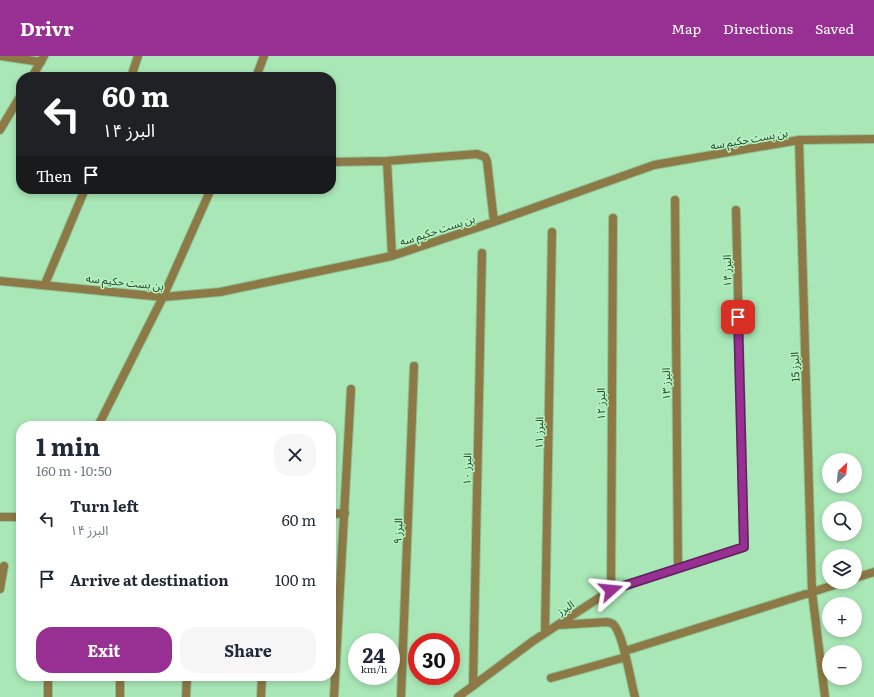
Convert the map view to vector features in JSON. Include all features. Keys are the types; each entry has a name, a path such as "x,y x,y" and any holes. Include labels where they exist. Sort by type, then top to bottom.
{"street":[{"path":"1,56 43,59 35,72"},
{"path":"133,72 138,56"},
{"path":"258,72 264,56"},
{"path":"0,130 16,103"},
{"name":"بن بست حکیم سه","path":"0,281 45,284 163,297 220,292 392,256 494,222 654,165 799,140 874,139"},
{"name":"البرز 15","path":"799,140 812,592 825,697"},
{"path":"336,162 387,161 477,154 484,157 487,161 494,222"},
{"path":"387,161 392,256"},
{"path":"45,284 83,194"},
{"path":"101,421 163,297 209,194"},
{"name":"البرز ۱۳","path":"675,200 678,568"},
{"name":"البرز ۱۴","path":"736,210 744,547"},
{"name":"البرز ۱۲","path":"611,590 613,218"},
{"name":"البرز ۱۱","path":"545,633 552,232"},
{"name":"البرز ۱۰","path":"473,686 482,253"},
{"name":"البرز ۹","path":"401,697 414,366"},
{"path":"336,660 352,389"},
{"path":"336,514 344,513"},
{"path":"0,517 16,517"},
{"name":"البرز","path":"458,697 545,633 611,590 744,547"},
{"path":"0,589 4,566"},
{"path":"862,576 874,572"},
{"path":"551,678 822,589"},
{"path":"557,625 612,623 616,628 625,654 634,697"},
{"path":"48,681 48,697"},
{"path":"120,681 120,697"},
{"path":"186,697 187,681"},
{"path":"261,697 262,681"},
{"path":"334,697 335,681"}],"route":[{"path":"611,590 744,547 738,317"}]}
